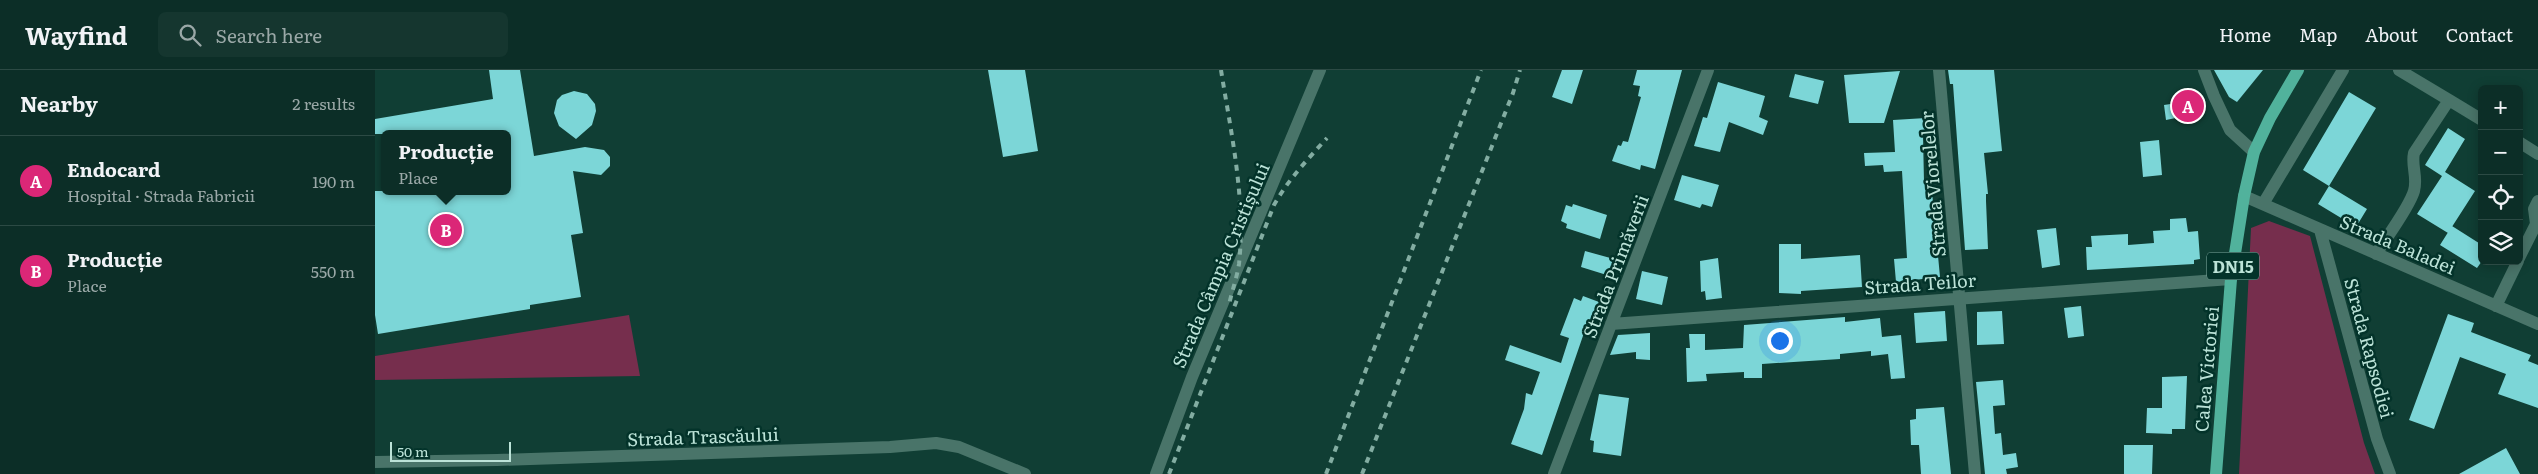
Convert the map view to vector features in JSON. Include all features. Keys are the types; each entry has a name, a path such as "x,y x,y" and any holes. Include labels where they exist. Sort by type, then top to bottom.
{"main road":[{"name":"Calea Victoriei","path":"2215,474 2231,279 2244,196 2254,152 2270,118 2298,70"}],"street":[{"name":"Strada Câmpia Cristișului","path":"1156,474 1192,377 1320,70"},
{"name":"Strada Primăverii","path":"1554,474 1708,70"},
{"name":"Strada Viorelelor","path":"1939,70 1975,474"},
{"path":"2204,70 2230,130 2254,152"},
{"path":"2263,204 2343,70"},
{"path":"2399,70 2478,118"},
{"path":"2376,254 2414,192 2416,179 2412,163 2414,153 2449,100"},
{"path":"2523,145 2538,154"},
{"name":"Strada Baladei","path":"2244,196 2538,324"},
{"path":"2523,252 2536,224 2534,209 2538,201"},
{"name":"Strada Rapsodiei","path":"2320,230 2377,439 2390,474"},
{"path":"2495,306 2516,265"},
{"name":"Strada Teilor","path":"1611,324 1959,297 2231,279"},
{"name":"Strada Trascăului","path":"375,462 516,460 891,447 936,443 959,447 1025,474"}],"shaded area":[{"path":"2269,221 2310,236 2364,443 2375,474 2239,474 2251,228"},
{"path":"629,315 640,376 375,380 375,356"}],"building":[{"path":"489,70 520,70 534,156 585,147 604,150 610,157 610,166 601,175 573,171 583,233 571,235 581,297 530,305 530,309 378,334 375,315 375,191 381,191 381,195 511,195 511,130 381,130 381,134 375,134 375,119 493,99"},
{"path":"988,70 1025,70 1038,151 1003,157"},
{"path":"1562,70 1583,70 1572,104 1552,97"},
{"path":"1637,70 1682,70 1655,169 1641,165 1640,170 1612,161 1618,145 1621,146 1623,141 1628,142 1641,97 1638,96 1640,86 1633,85"},
{"path":"1948,70 1994,70 2002,151 1984,153 1988,194 1986,194 1988,249 1965,250 1953,84 1950,84"},
{"path":"2214,70 2263,70 2237,102 2229,97"},
{"path":"1900,71 1884,123 1849,123 1844,75"},
{"path":"1795,74 1824,81 1818,104 1789,97"},
{"path":"1718,82 1765,96 1759,117 1768,121 1763,135 1729,122 1720,152 1694,146 1703,117 1707,118"},
{"path":"574,91 587,94 595,104 596,111 592,125 576,139 559,126 554,113 557,100 562,95"},
{"path":"2349,92 2376,108 2329,186 2303,170"},
{"path":"2190,101 2190,115 2166,120 2164,105"},
{"path":"1926,118 1927,135 1923,136 1924,182 1931,181 1940,277 1896,282 1894,259 1907,258 1902,171 1884,172 1883,165 1865,166 1864,153 1895,152 1893,120"},
{"path":"2448,128 2465,139 2445,172 2475,191 2448,233 2417,214 2442,176 2425,165"},
{"path":"2159,140 2162,175 2143,177 2140,142"},
{"path":"1682,175 1719,185 1712,207 1702,204 1700,208 1674,200"},
{"path":"2329,186 2367,209 2356,227 2318,204"},
{"path":"1573,204 1607,215 1600,239 1566,228 1567,224 1561,221 1566,205 1572,207"},
{"path":"2186,218 2188,232 2198,231 2200,259 2194,260 2194,264 2087,270 2086,247 2092,247 2091,236 2128,234 2128,245 2154,243 2153,231 2170,230 2170,219"},
{"path":"2452,226 2478,242 2479,265 2477,268 2440,245"},
{"path":"2056,228 2060,265 2042,268 2037,230"},
{"path":"1779,244 1801,244 1801,259 1860,255 1862,287 1801,291 1801,294 1779,293"},
{"path":"1585,251 1614,259 1610,276 1581,267"},
{"path":"1718,258 1722,298 1706,300 1705,291 1701,292 1700,261"},
{"path":"1642,271 1668,277 1662,305 1636,299"},
{"path":"1583,296 1599,302 1589,331 1585,330 1542,455 1511,444 1524,409 1526,393 1532,395 1540,372 1505,360 1510,345 1561,363 1569,338 1560,335 1574,298 1581,301"},
{"path":"2081,306 2084,336 2068,338 2064,308"},
{"path":"1945,311 1947,341 1916,343 1914,313"},
{"path":"2002,311 2004,344 1977,345 1977,312"},
{"path":"2448,314 2474,323 2471,332 2531,355 2528,361 2538,365 2538,408 2498,394 2506,374 2460,357 2434,429 2409,420"},
{"path":"1845,317 1845,322 1880,318 1882,337 1901,335 1905,378 1891,379 1888,354 1871,356 1871,351 1840,354 1840,359 1762,364 1762,378 1744,378 1744,372 1706,374 1707,381 1687,382 1686,348 1690,348 1689,334 1705,334 1705,350 1743,348 1744,325"},
{"path":"1650,333 1650,360 1636,359 1636,352 1610,355 1618,335"},
{"path":"2187,376 2185,429 2172,429 2172,434 2146,433 2147,408 2162,408 2162,377"},
{"path":"2003,380 2005,405 1993,406 1995,434 2001,433 2003,455 2016,453 2018,467 2006,469 2007,474 1985,474 1976,382"},
{"path":"1599,394 1629,398 1621,456 1593,452 1594,441 1590,440"},
{"path":"1944,407 1951,474 1921,474 1919,445 1911,445 1910,420 1916,419 1916,409"},
{"path":"2124,445 2153,445 2152,474 2124,474"},
{"path":"2506,448 2520,474 2459,474"}],"railway":[{"path":"1221,70 1233,142 1241,215 1239,264 1229,305"},
{"path":"1326,474 1481,70"},
{"path":"1362,474 1513,93 1520,70"},
{"path":"1169,474 1274,205 1305,162 1327,138"}],"place":[{"name":"Endocard","path":"2188,106"},
{"name":"Producție","path":"446,230"}]}
